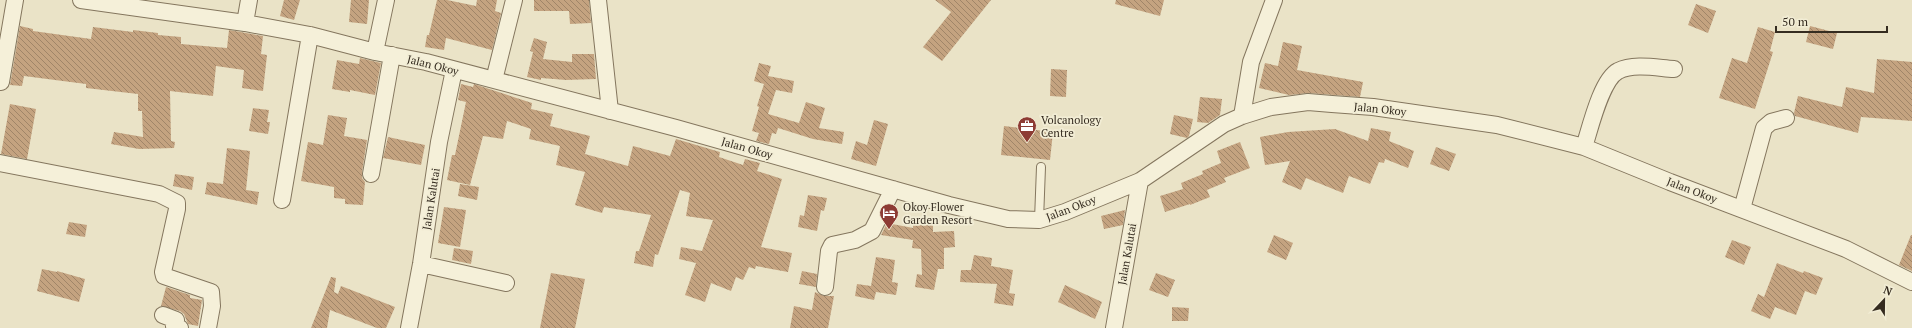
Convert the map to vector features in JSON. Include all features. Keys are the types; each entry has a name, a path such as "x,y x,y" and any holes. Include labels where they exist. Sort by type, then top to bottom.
{"street":[{"path":"0,82 15,0"},
{"name":"Jalan Okoy","path":"81,0 245,23 310,35 494,80 1008,219 1039,220 1065,212 1140,181 1224,124 1242,116 1271,107 1308,102 1373,107 1497,125 1584,147 1846,249 1912,282"},
{"path":"245,23 249,0"},
{"path":"375,52 386,0"},
{"path":"494,80 514,0"},
{"path":"598,0 610,111"},
{"path":"1242,116 1251,62 1274,0"},
{"path":"282,200 310,35"},
{"path":"371,174 392,55"},
{"path":"1584,147 1600,98 1609,79 1618,71 1630,68 1674,68"},
{"name":"Jalan Kalutai","path":"409,328 421,264 439,142 454,70"},
{"path":"1742,209 1764,128 1771,122 1786,118"},
{"path":"0,163 159,194 177,203 164,276 211,292 212,306 208,328"},
{"name":"Jalan Kalutai","path":"1114,328 1140,181"},
{"path":"825,287 829,251 832,245 855,240 872,231 893,189"},
{"path":"421,264 506,284"},
{"path":"163,315 176,320 174,326 180,328"}],"lane":[{"path":"1039,220 1041,166"}],"building":[{"path":"284,0 300,0 294,20 280,16"},
{"path":"351,0 369,0 367,24 349,22"},
{"path":"437,0 447,0 476,6 477,0 497,0 495,11 501,13 492,50 446,38 444,50 425,47"},
{"path":"534,0 589,0 591,23 570,24 569,11 534,11"},
{"path":"935,0 991,0 942,61 923,47 951,12"},
{"path":"1116,0 1164,0 1160,16 1115,4"},
{"path":"1696,4 1716,11 1708,33 1688,25"},
{"path":"20,26 33,29 33,31 91,39 93,27 133,32 133,30 158,33 158,35 181,37 181,44 227,48 229,30 263,36 261,54 267,55 263,91 242,88 244,70 216,66 213,96 170,91 171,141 175,142 174,148 139,149 111,144 114,132 143,137 142,111 138,111 138,94 86,88 86,84 24,76 22,86 10,85"},
{"path":"1810,26 1837,33 1833,49 1806,42"},
{"path":"1758,27 1775,32 1770,51 1773,52 1755,109 1719,98 1732,58 1747,63"},
{"path":"534,38 547,42 543,59 572,62 572,54 594,54 596,79 566,80 541,78 541,80 527,77 533,52 530,51"},
{"path":"1283,42 1302,46 1297,70 1363,82 1360,97 1309,93 1289,95 1259,88 1265,63 1278,66"},
{"path":"360,58 381,63 375,95 350,90 350,92 332,89 337,60 359,64"},
{"path":"1877,59 1912,62 1912,121 1861,117 1858,133 1795,116 1794,113 1798,96 1842,107 1846,87 1874,93"},
{"path":"759,63 771,66 768,76 794,81 792,93 776,90 768,114 799,123 806,102 825,108 819,128 844,132 842,144 813,139 778,128 776,134 772,133 769,144 756,141 759,133 752,131 759,107 757,106 764,84 754,81"},
{"path":"1051,69 1067,70 1066,97 1050,96"},
{"path":"461,84 473,87 474,84 532,103 531,109 553,114 550,126 590,136 585,154 628,166 633,146 670,156 676,139 720,152 719,157 743,165 745,159 760,163 757,171 782,179 761,247 792,253 788,272 756,266 755,269 749,267 743,280 736,277 731,291 711,283 705,302 685,295 696,263 679,259 681,247 702,251 713,220 686,216 690,193 680,190 658,255 655,254 653,267 634,263 636,251 639,251 651,215 604,207 602,213 575,205 585,172 556,165 560,146 529,139 531,129 507,121 503,139 483,136 470,185 447,180 452,155 455,155 466,102 458,100"},
{"path":"1200,97 1222,99 1220,115 1208,123 1197,122"},
{"path":"10,104 36,109 27,159 1,154"},
{"path":"253,108 269,110 267,122 270,122 268,134 249,131"},
{"path":"328,115 347,118 344,136 367,140 362,172 362,178 365,182 363,205 345,204 345,199 334,198 334,187 301,181 308,142 323,145"},
{"path":"1174,115 1193,119 1189,136 1187,138 1170,134"},
{"path":"874,120 888,124 876,166 851,159 856,141 867,145"},
{"name":"Volcanology Centre","path":"1004,126 1053,132 1050,160 1001,155"},
{"path":"1371,128 1391,132 1389,141 1414,151 1408,168 1385,159 1384,163 1379,162 1370,184 1349,176 1343,193 1306,178 1301,190 1282,182 1290,161 1265,165 1260,137 1288,132 1335,129 1368,141"},
{"path":"388,137 425,145 421,165 383,158"},
{"path":"1240,142 1250,168 1224,178 1226,182 1207,190 1210,197 1190,205 1165,212 1160,196 1183,189 1181,183 1203,174 1202,171 1221,163 1217,151"},
{"path":"1436,147 1456,154 1449,171 1430,164"},
{"path":"227,148 250,151 246,190 259,192 257,205 205,194 207,182 223,184"},
{"path":"175,174 194,177 192,190 173,186"},
{"path":"460,184 479,187 477,200 458,196"},
{"path":"808,195 827,198 824,211 821,210 817,231 798,227 800,215 804,216"},
{"path":"444,207 466,210 460,247 438,243"},
{"path":"1125,210 1123,225 1104,229 1101,216"},
{"path":"69,222 87,225 85,237 66,234"},
{"path":"887,223 913,228 913,224 933,225 933,232 954,231 955,247 944,248 944,269 938,269 934,290 915,287 917,274 922,275 921,249 912,248 913,240 881,235"},
{"path":"1274,235 1293,243 1286,260 1267,252"},
{"path":"1912,235 1912,271 1899,265"},
{"path":"1732,240 1751,247 1744,265 1725,257"},
{"path":"454,248 473,251 471,264 452,260"},
{"path":"974,255 992,258 991,266 1013,270 1009,293 1015,294 1013,306 994,303 997,284 960,282 961,270 971,270"},
{"path":"876,257 895,260 892,282 898,283 896,295 876,292 874,300 855,296 857,284 871,286"},
{"path":"1777,263 1803,273 1804,271 1823,278 1816,295 1805,291 1796,315 1775,307 1770,319 1751,311 1758,294 1764,297"},
{"path":"42,269 57,271 85,279 79,302 37,291"},
{"path":"802,271 817,274 816,287 799,284"},
{"path":"551,273 585,279 575,328 540,328"},
{"path":"1156,273 1175,280 1168,297 1149,290"},
{"path":"331,277 336,278 334,292 338,294 341,286 395,307 386,328 377,328 330,310 327,328 311,328"},
{"path":"1065,285 1102,302 1095,319 1058,302"},
{"path":"166,287 190,295 190,298 202,300 198,326 188,324 184,314 180,311 161,306"},
{"path":"815,292 824,296 834,296 828,328 790,328 794,306 812,310"},
{"path":"1172,307 1189,308 1188,321 1172,321"}],"place":[{"name":"Volcanology Centre","path":"1027,143"},
{"name":"Okoy Flower Garden Resort","path":"889,230"}]}
